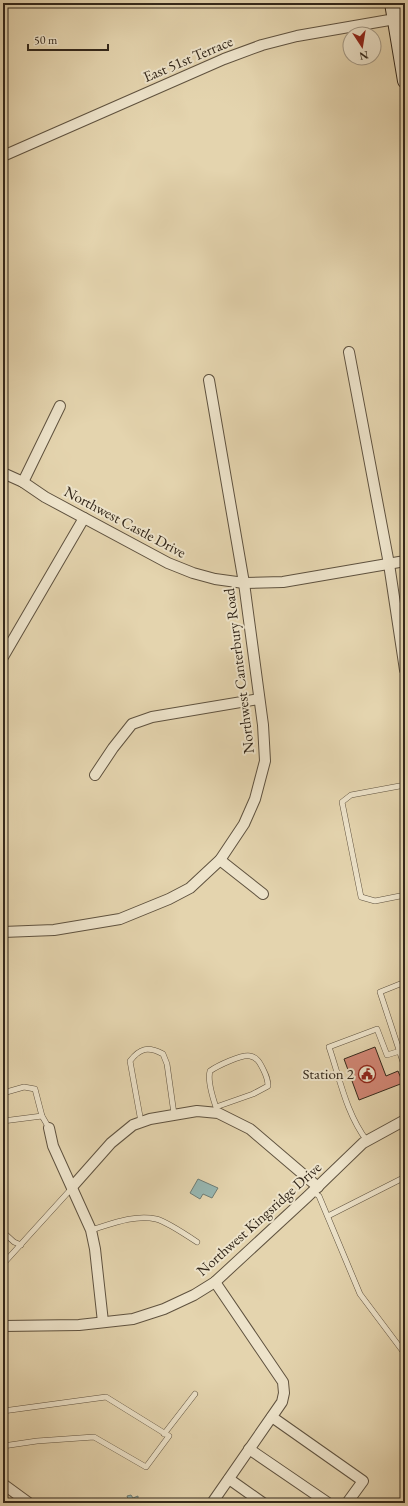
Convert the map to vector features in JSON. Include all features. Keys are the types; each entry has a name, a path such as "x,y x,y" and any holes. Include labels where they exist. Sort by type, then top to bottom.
{"main road":[{"path":"392,3 405,81"}],"street":[{"name":"East 51st Terrace","path":"3,156 224,59 262,45 297,36 395,19"},
{"path":"349,352 389,564 405,670"},
{"name":"Northwest Canterbury Road","path":"3,932 54,930 120,919 169,899 190,888 220,860 244,824 255,799 265,761 263,725 244,583 209,380"},
{"path":"23,482 60,406"},
{"name":"Northwest Castle Drive","path":"3,473 23,482 45,496 168,564 215,579 244,583 283,582 405,561"},
{"path":"3,657 84,518"},
{"path":"95,775 113,748 132,724 152,717 259,699"},
{"path":"220,860 263,894"},
{"path":"72,1187 111,1143 133,1125 150,1119 174,1114 217,1110 250,1129 315,1190"},
{"name":"Northwest Kingsridge Drive","path":"3,1326 79,1325 133,1319 164,1309 194,1295 215,1282 367,1141 405,1120"},
{"path":"49,1128 53,1146 91,1230 95,1249 103,1322"},
{"path":"212,1503 282,1402 284,1393 283,1382 215,1282"},
{"path":"272,1417 363,1481 347,1503"},
{"path":"249,1449 328,1503"},
{"path":"229,1479 264,1503"},
{"path":"3,1484 29,1503"}],"lane":[{"path":"405,786 352,795 342,802 361,897 375,901 405,895"},
{"path":"405,982 380,992 405,1068"},
{"path":"367,1141 358,1130 345,1101 329,1047 378,1029 387,1055 400,1051"},
{"path":"141,1122 130,1061 137,1052 147,1049 156,1050 163,1054 167,1064 174,1114"},
{"path":"249,1055 256,1058 268,1079 268,1086 217,1110 208,1077 210,1071 218,1065 244,1056 249,1055"},
{"path":"3,1093 24,1087 35,1089 42,1116 49,1128"},
{"path":"3,1121 42,1116"},
{"path":"328,1216 405,1177"},
{"path":"3,1264 72,1187"},
{"path":"315,1190 328,1216 360,1294 405,1354"},
{"path":"91,1230 122,1221 141,1218 157,1219 197,1242"},
{"path":"3,1232 14,1242 21,1245"},
{"path":"164,1434 195,1394"},
{"path":"3,1412 106,1397 169,1436 146,1467 94,1437 37,1441 3,1446"}],"water":[{"path":"198,1179 218,1188 212,1198 203,1194 200,1199 190,1193"},
{"path":"131,1495 133,1498 138,1496 138,1503 124,1503 123,1499 128,1499 127,1496"}],"building":[{"name":"Station 2","path":"375,1047 386,1076 398,1071 403,1083 359,1100 344,1059"}],"place":[{"name":"Station 2","path":"367,1074"}]}
